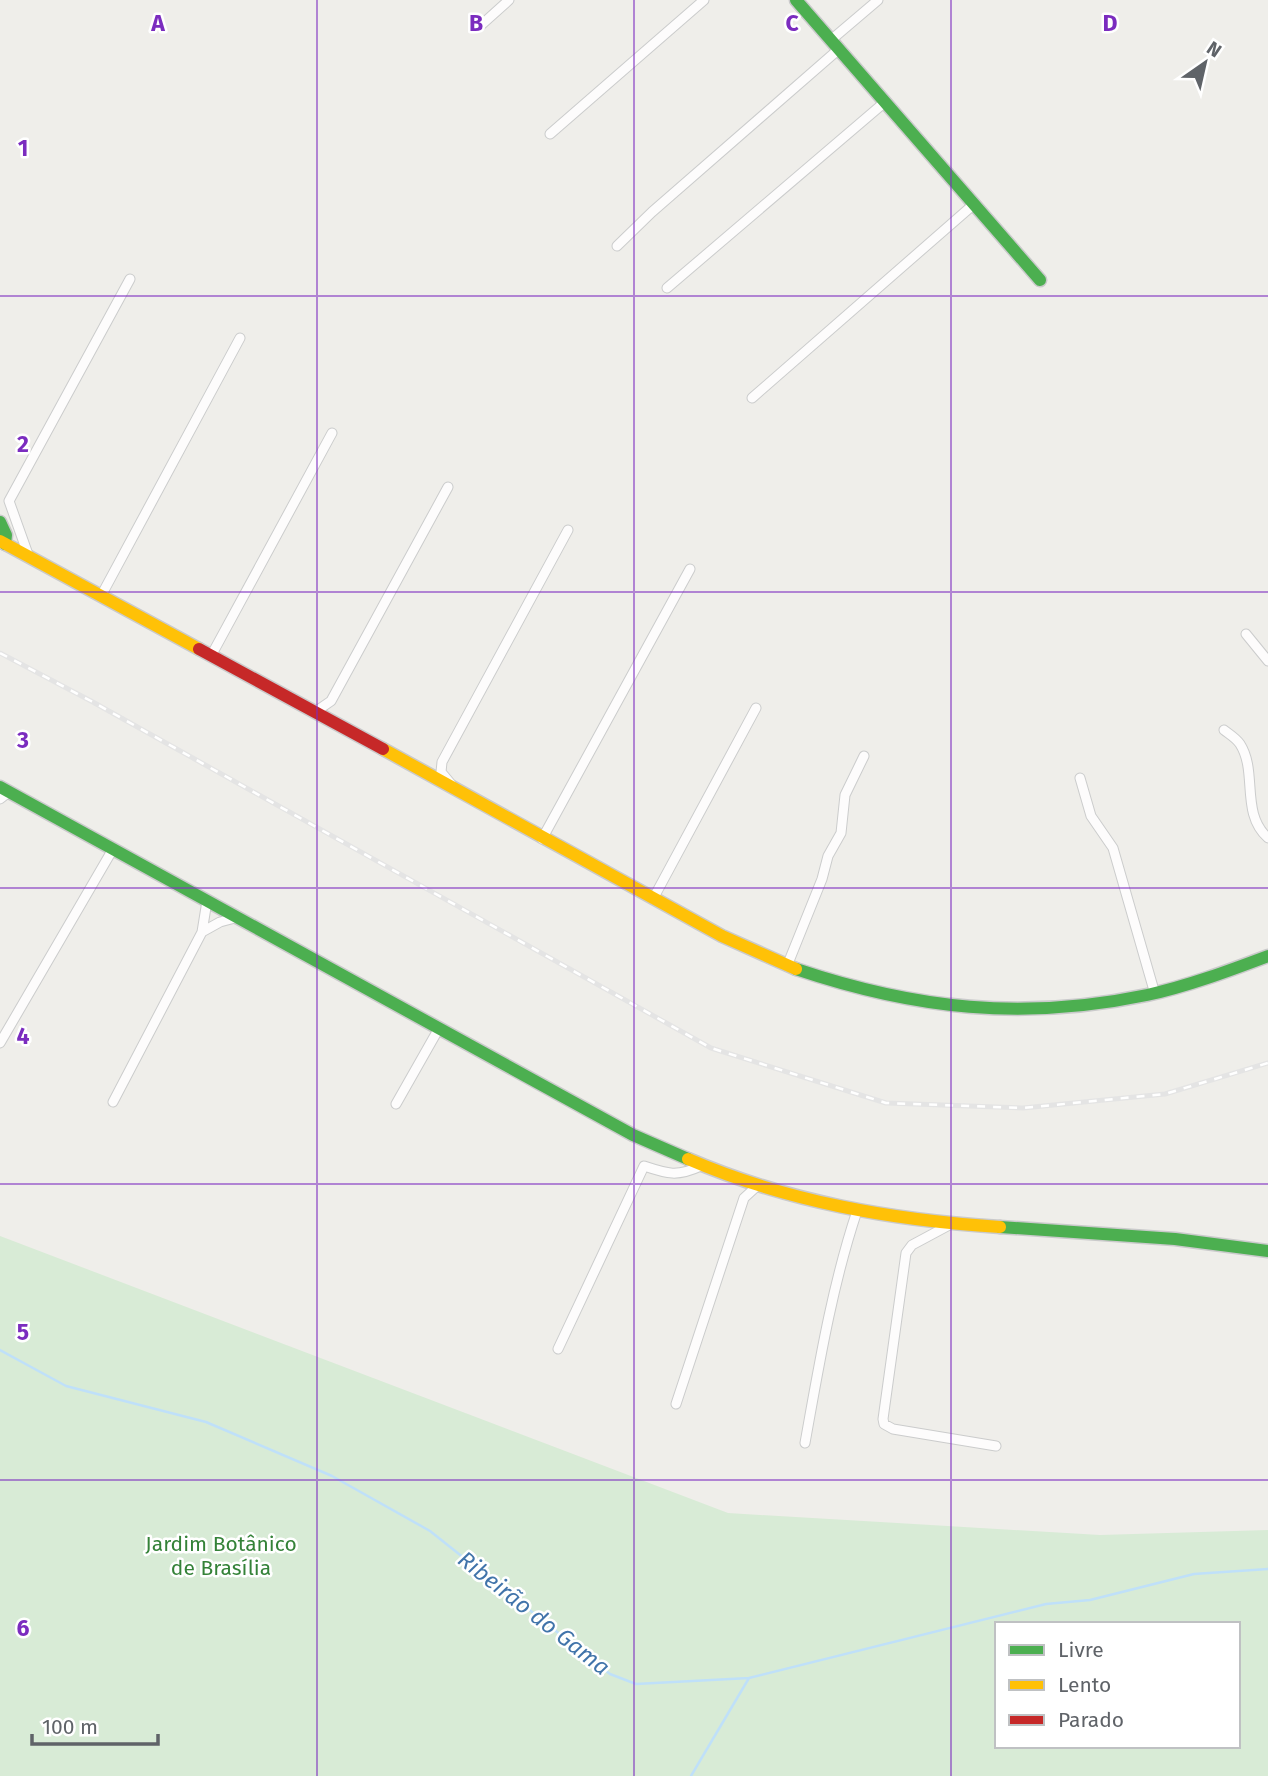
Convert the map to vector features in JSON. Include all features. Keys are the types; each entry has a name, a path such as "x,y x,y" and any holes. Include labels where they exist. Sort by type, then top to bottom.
{"street":[{"path":"479,27 509,0"},
{"path":"550,134 704,0"},
{"path":"796,0 1040,280"},
{"path":"617,246 835,44 878,0"},
{"path":"667,288 886,102"},
{"path":"752,398 973,205"},
{"path":"29,557 9,501 130,279"},
{"path":"101,596 240,338"},
{"path":"211,656 332,433"},
{"path":"315,712 331,701 448,487"},
{"path":"0,522 6,535 3,542 29,557 653,899 734,942 787,966 894,997 941,1006 996,1010 1067,1009 1155,994 1213,978 1268,956"},
{"path":"458,791 443,775 440,768 442,762 568,530"},
{"path":"542,839 690,569"},
{"path":"1246,634 1268,661"},
{"path":"331,701 333,722"},
{"path":"653,899 756,708"},
{"path":"1224,730 1236,740 1245,754 1255,821 1268,838"},
{"path":"787,966 822,879 828,856 841,833 845,795 864,756"},
{"path":"1080,778 1091,816 1113,848 1155,994"},
{"path":"3,793 113,849 633,1135 738,1181 895,1217 1179,1239 1268,1251"},
{"path":"0,1044 113,849"},
{"path":"113,1102 202,932 207,901"},
{"path":"202,932 220,922 235,918"},
{"path":"396,1104 438,1030"},
{"path":"558,1349 644,1166 663,1172 684,1174 701,1166"},
{"path":"738,1181 744,1198"},
{"path":"676,1404 744,1198 756,1186"},
{"path":"805,1443 831,1309 858,1210"},
{"path":"955,1222 912,1245 906,1253 883,1419 887,1427 893,1429 996,1446"}],"green space":[{"name":"Jardim Botânico de Brasília","path":"0,1236 728,1513 1100,1535 1268,1530 1268,1776 0,1776"}],"waterway":[{"name":"Ribeirão do Gama","path":"0,1350 66,1386 206,1422 332,1476 430,1531 610,1674 636,1684 749,1678 1046,1604 1090,1600 1194,1574 1268,1569"},
{"path":"691,1776 749,1678"}],"railway":[{"path":"0,653 91,701 711,1048 886,1103 1023,1108 1165,1094 1268,1063"}],"traffic: fast":[{"path":"796,0 1040,280"},
{"path":"0,522 6,535 5,544"},
{"path":"0,787 633,1135 688,1159"},
{"path":"796,969 840,983 927,1002 1013,1009 1057,1008 1147,995 1193,983 1268,956"},
{"path":"1000,1227 1175,1239 1268,1251"}],"traffic: slow":[{"path":"0,541 199,649"},
{"path":"383,749 722,936 796,969"},
{"path":"688,1159 802,1198 880,1214 1000,1227"}],"traffic: jam":[{"path":"199,649 383,749"}]}
